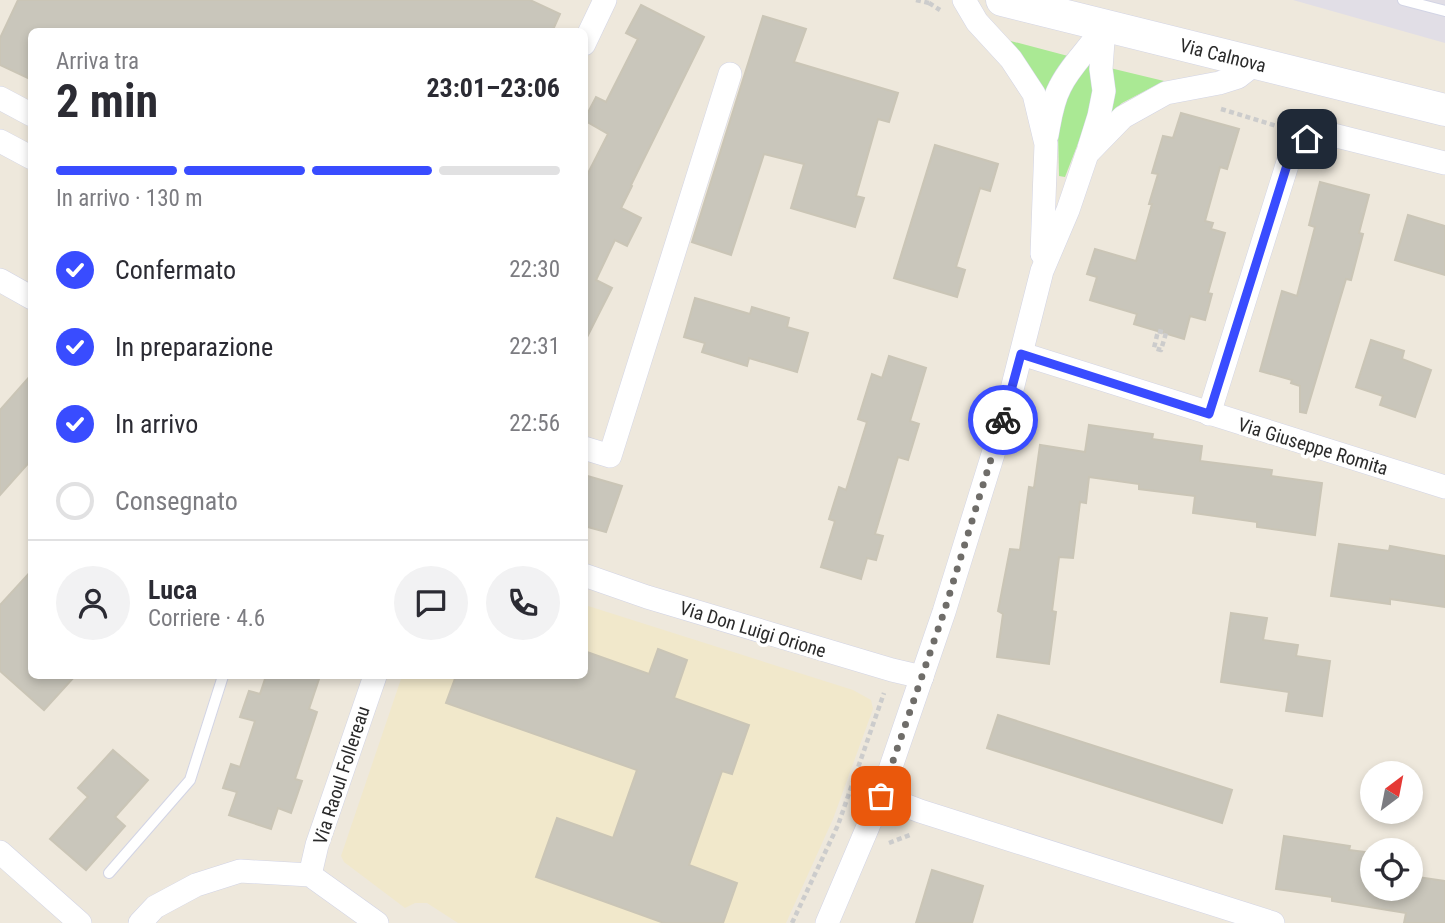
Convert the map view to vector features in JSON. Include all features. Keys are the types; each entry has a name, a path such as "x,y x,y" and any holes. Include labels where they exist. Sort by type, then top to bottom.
{"main road":[{"name":"Via Calnova","path":"1002,0 1445,110"}],"street":[{"path":"588,36 605,0"},
{"path":"955,7 978,22 1011,59 1034,94 1046,144"},
{"path":"1042,271 1046,144 1051,112 1060,86 1094,43 1104,24"},
{"path":"827,923 881,796 922,677 1021,354 1042,271 1068,209 1100,117 1104,91 1101,69 1104,24"},
{"path":"1087,154 1123,117 1166,93 1238,77 1256,63"},
{"path":"588,449 610,456 730,74"},
{"path":"0,99 28,113"},
{"path":"1209,414 1293,146 1321,132 1445,163"},
{"path":"0,141 28,156"},
{"path":"0,280 28,296"},
{"name":"Via Giuseppe Romita","path":"1021,354 1445,487"},
{"name":"Via Don Luigi Orione","path":"588,576 647,597 922,677"},
{"name":"Via Raoul Follereau","path":"310,875 317,845 373,679"},
{"path":"881,796 1273,923"},
{"path":"0,852 80,923"},
{"path":"140,923 155,907 196,885 240,871 310,875 377,923"}],"lane":[{"path":"1403,0 1445,11"},
{"path":"109,873 190,780 222,679"}],"path":[{"path":"929,3 955,7"},
{"path":"1216,108 1282,128"},
{"path":"792,923 838,825 892,670"},
{"path":"881,848 894,840 913,834"}],"shaded area":[{"path":"1293,0 1445,0 1445,43"},
{"path":"588,606 853,690 871,700 873,709 833,819 786,923 458,923 427,903 415,903 405,908 344,862 341,856 401,679 588,679"}],"green space":[{"path":"1007,40 1068,56 1057,69 1044,94"},
{"path":"1089,63 1094,86 1089,115 1065,177 1059,176 1058,130 1067,95"},
{"path":"1110,68 1164,81 1122,103 1107,116"}],"building":[{"path":"18,0 530,0 560,14 554,28 28,28 28,78 0,65 0,38"},
{"path":"641,5 704,37 621,208 641,218 627,246 615,240 596,280 612,288 588,335 588,173 608,134 588,122 588,112 596,97 606,102 638,39 626,33"},
{"path":"763,16 806,29 794,62 898,93 889,122 878,119 856,196 864,198 855,227 791,208 804,164 764,154 731,255 692,242"},
{"path":"1181,113 1239,129 1227,169 1220,167 1205,221 1213,223 1211,229 1225,233 1208,293 1212,294 1205,320 1190,316 1184,339 1134,324 1137,314 1090,300 1097,277 1087,274 1095,249 1136,261 1152,204 1149,204 1158,174 1152,173 1163,136 1173,138"},
{"path":"935,145 998,164 990,191 980,188 956,267 965,270 957,297 894,278"},
{"path":"1320,182 1369,195 1359,233 1363,234 1351,280 1346,279 1306,413 1300,412 1300,386 1291,383 1292,380 1260,371 1282,291 1297,296 1315,227 1309,225"},
{"path":"1408,215 1445,226 1445,275 1395,260"},
{"path":"695,298 750,314 752,307 789,318 787,327 808,333 797,372 749,358 747,366 702,352 705,343 684,337"},
{"path":"1371,340 1404,351 1402,359 1431,370 1415,417 1380,405 1383,396 1356,387"},
{"path":"889,356 926,368 910,421 919,424 908,460 898,457 875,534 883,536 876,560 867,558 861,579 821,567 835,521 829,519 839,487 846,490 867,422 858,419 872,374 882,378"},
{"path":"28,378 28,464 0,495 0,410"},
{"path":"1089,425 1153,434 1152,439 1202,446 1200,461 1272,470 1271,476 1322,483 1315,535 1257,527 1257,522 1193,513 1195,496 1139,489 1139,484 1089,477 1086,503 1080,502 1073,558 1059,557 1052,611 1056,612 1049,664 997,657 1003,614 998,611 1010,549 1020,550 1029,487 1034,488 1040,445 1085,452"},
{"path":"588,476 622,486 606,532 588,527"},
{"path":"1339,544 1389,551 1390,546 1445,556 1445,607 1390,599 1390,604 1331,596"},
{"path":"28,574 28,679 72,679 44,710 0,671 0,605"},
{"path":"1231,613 1267,618 1263,640 1298,645 1296,656 1330,661 1322,716 1286,711 1289,692 1221,682"},
{"path":"658,649 687,660 674,698 749,725 732,774 722,771 689,865 737,883 723,923 664,923 536,877 557,818 613,838 637,770 446,703 455,679 588,679 588,652 649,674"},
{"path":"265,679 319,679 309,709 317,712 295,779 302,781 291,813 278,808 271,829 229,815 237,792 223,788 231,764 240,767 255,721 240,717 249,691 260,694"},
{"path":"998,715 1232,790 1222,823 987,748"},
{"path":"113,750 148,780 115,817 125,826 86,870 50,839 88,797 78,788"},
{"path":"1284,836 1350,846 1349,850 1360,851 1360,901 1423,901 1423,878 1445,881 1445,923 1404,923 1406,913 1332,901 1332,897 1276,889"},
{"path":"932,870 983,886 972,923 916,923"}],"way so far":[{"path":"881,796 944,612 1003,420"}],"route":[{"path":"1003,420 1021,354 1209,414 1293,146 1307,139"}]}
